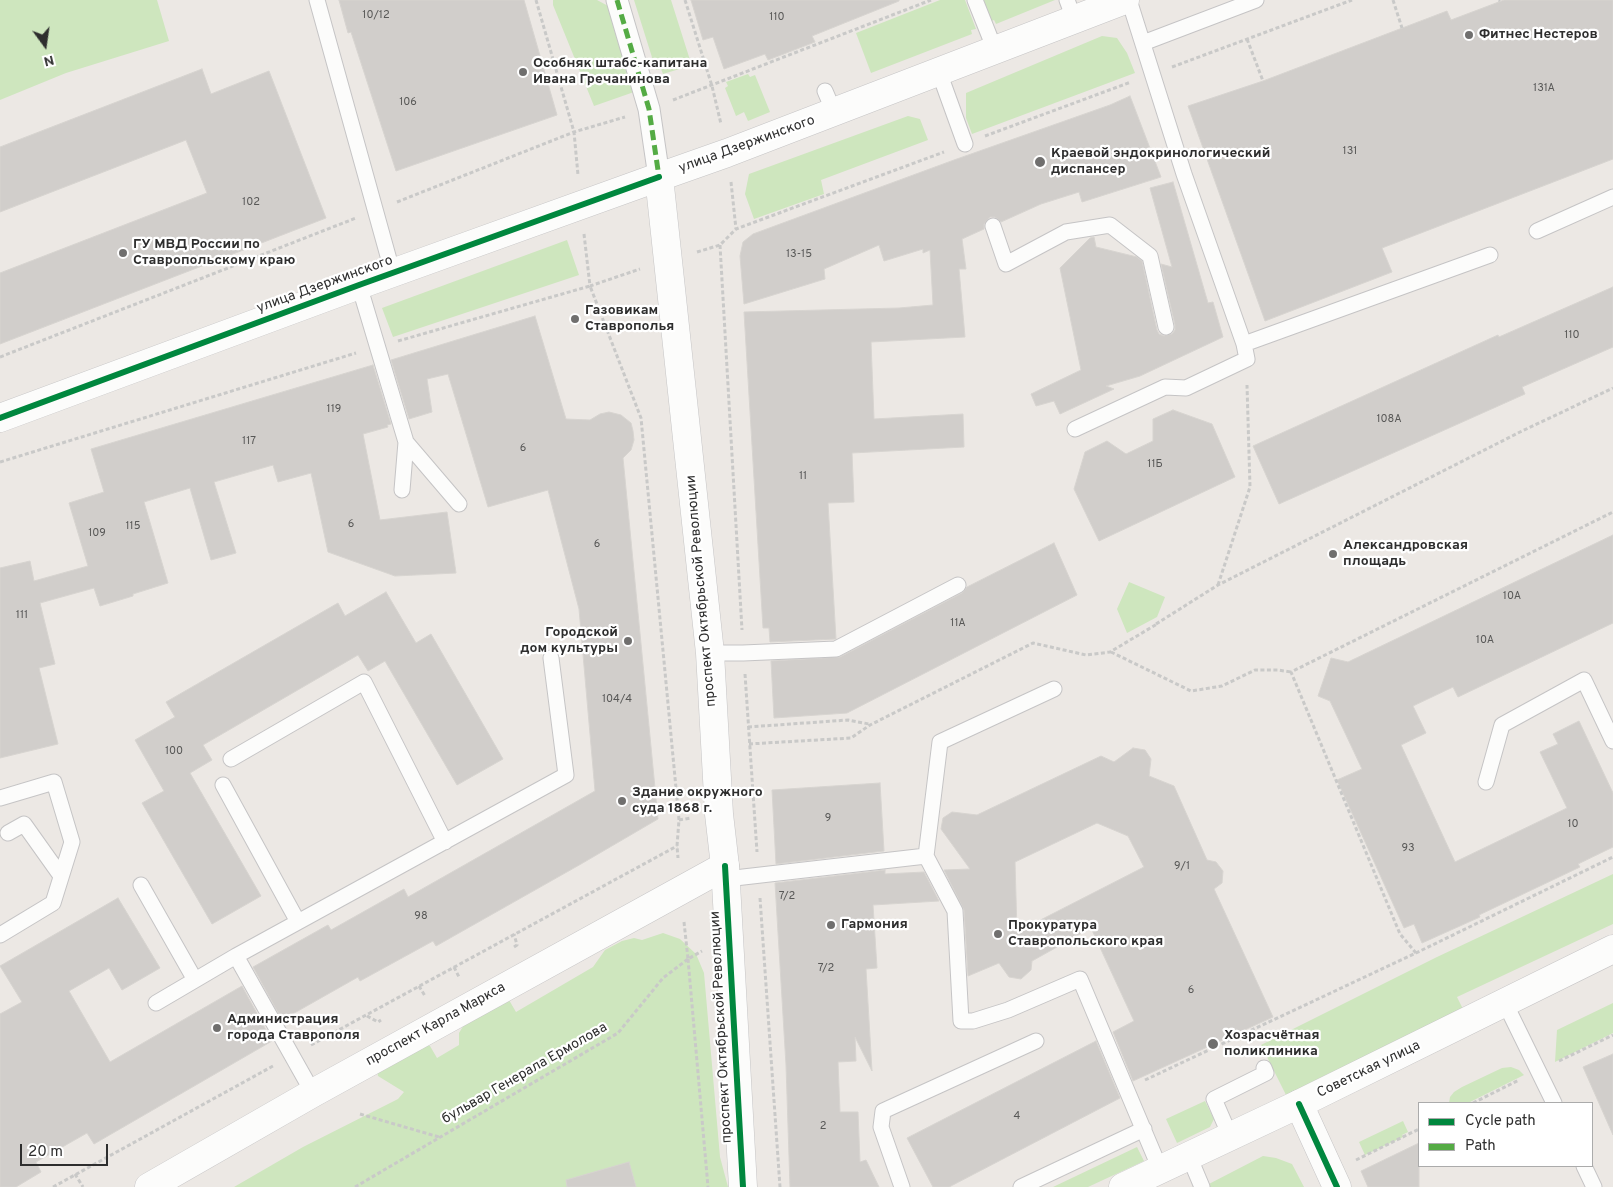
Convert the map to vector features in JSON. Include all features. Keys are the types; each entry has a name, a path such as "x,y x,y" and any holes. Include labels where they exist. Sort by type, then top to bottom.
{"main road":[{"name":"улица Дзержинского","path":"0,418 359,285 728,153 829,102 939,72 996,50 1071,9 1127,0"},
{"name":"проспект Октябрьской Революции","path":"659,177 710,653 719,814 726,872 743,1187"},
{"name":"проспект Карла Маркса","path":"149,1187 313,1093 681,890 726,872"},
{"name":"Советская улица","path":"1122,1187 1298,1104 1613,949"},
{"path":"1298,1104 1337,1187"}],"street":[{"name":"проспект Октябрьской Революции","path":"617,0 649,109 659,177"}],"lane":[{"path":"317,0 393,274"},
{"path":"975,0 996,50"},
{"path":"1127,0 1143,43 1184,174 1245,352"},
{"path":"1143,43 1256,0"},
{"path":"939,72 965,144"},
{"path":"1537,231 1613,197"},
{"path":"993,226 1006,264 1066,232 1110,225 1150,256 1166,327"},
{"path":"1075,429 1165,388 1186,388 1245,352 1490,255"},
{"path":"359,285 406,442 402,490"},
{"path":"406,442 459,504"},
{"path":"710,653 744,654 836,649 958,585"},
{"path":"156,1003 236,956 566,775 551,658"},
{"path":"1486,782 1502,725 1584,680 1613,740"},
{"path":"231,759 364,682 445,842"},
{"path":"1054,689 940,742 926,856 955,911 961,1020 973,1021 1008,1010 1080,979 1160,1169"},
{"path":"0,798 54,782 72,842 53,903 0,935"},
{"path":"223,785 298,922"},
{"path":"8,833 24,824 61,876"},
{"path":"726,872 759,875 926,856"},
{"path":"141,885 196,980"},
{"path":"236,956 313,1093"},
{"path":"1505,1003 1554,1102"},
{"path":"902,1187 881,1127 882,1111 1036,1042"},
{"path":"1230,1136 1214,1099 1266,1073 1264,1068"},
{"path":"1021,1187 1144,1129"},
{"path":"1189,1156 1202,1187"},
{"path":"1584,1167 1594,1187"}],"path":[{"path":"536,0 574,132 590,286 641,418 680,820 677,846 708,1187"},
{"path":"685,0 712,86 728,153 736,229"},
{"path":"0,357 574,132 649,109 712,86 932,0"},
{"path":"965,144 1352,0"},
{"path":"1393,0 1402,28"},
{"path":"1247,39 1263,81"},
{"path":"0,462 377,347 590,286 720,245 736,229 944,152"},
{"path":"720,245 749,744 780,1187"},
{"path":"1218,585 1250,487 1245,352"},
{"path":"749,744 851,738 870,725 1033,643 1086,655 1110,652 1218,585 1520,432 1613,388"},
{"path":"1110,652 1191,691 1222,686 1255,670 1291,672 1613,512"},
{"path":"1291,672 1400,934 1416,953"},
{"path":"748,727 848,720 870,725"},
{"path":"53,1187 677,846"},
{"path":"1130,1095 1146,1079 1416,953 1613,857"},
{"path":"514,934 517,945"},
{"path":"454,967 459,977"},
{"path":"419,986 425,996"},
{"path":"366,1015 378,1022"},
{"path":"360,1114 440,1138"},
{"path":"1391,1143 1418,1130"},
{"path":"75,1174 83,1187"}],"green space":[{"path":"0,0 157,0 169,41 66,73 0,100"},
{"path":"553,0 597,0 610,7 634,92 594,106 553,5"},
{"path":"634,0 671,0 690,60 684,62 686,67 663,74 661,69 656,70"},
{"path":"940,0 965,0 976,29 971,30 972,34 871,73 856,33"},
{"path":"983,0 1055,0 996,24 994,20 991,21"},
{"path":"1102,36 1117,38 1127,53 1135,73 972,134 966,118 966,93"},
{"path":"748,74 750,77 755,75 770,112 748,121 744,112 736,116 725,88 728,86 726,82"},
{"path":"908,116 920,119 928,140 821,180 824,194 754,219 745,194 749,174"},
{"path":"567,240 579,275 393,337 382,308"},
{"path":"1129,582 1165,597 1157,617 1127,633 1117,609"},
{"path":"1613,874 1613,924 1457,997 1465,1013 1289,1101 1261,1045 1437,957"},
{"path":"663,933 680,939 696,954 704,973 720,1157 728,1187 234,1187 303,1147 398,1099 404,1092 378,1076 376,1066 420,1039 430,1046 437,1058 459,1045 459,1033 468,1018 509,1000 516,1012 593,967 605,950 622,941 634,938 642,940"},
{"path":"1613,1003 1613,1033 1555,1062 1557,1030"},
{"path":"1511,1067 1519,1070 1524,1075 1470,1102 1449,1102 1454,1092 1502,1068"},
{"path":"1205,1101 1214,1119 1210,1127 1177,1143 1166,1119"},
{"path":"1403,1121 1408,1132 1402,1135 1403,1137 1365,1155 1359,1142"},
{"path":"1137,1147 1144,1161 1088,1187 1053,1187"},
{"path":"1263,1156 1276,1158 1292,1164 1304,1187 1205,1186"}],"building":[{"path":"339,0 524,0 557,115 396,171 351,32 348,33"},
{"path":"691,0 899,1 812,36 815,42 768,60 765,54 724,69 713,37 703,40"},
{"path":"1504,0 1613,0 1613,159 1382,248 1392,272 1265,321 1188,106 1263,81 1447,11 1451,20"},
{"path":"202,69 211,94 269,71 326,218 0,344 0,273 207,193 186,140 0,212 0,147"},
{"path":"1130,96 1161,177 1082,202 1079,192 1041,204 1001,222 995,217 990,217 984,224 984,229 962,239 966,269 959,269 965,337 871,342 874,419 963,414 964,447 852,453 854,502 828,503 836,639 770,642 769,628 763,628 744,312 899,308 933,305 930,250 923,253 923,249 884,261 879,245 824,269 825,279 744,304 740,256 743,242 753,234 1110,105"},
{"path":"1173,182 1208,303 1213,302 1223,337 1140,376 1106,386 1114,389 1060,414 1054,401 1036,406 1031,394 1081,370 1060,268 1090,238 1094,237 1096,247 1137,257 1142,261 1157,330 1159,334 1164,336 1172,334 1175,330 1161,264 1172,267 1150,188"},
{"path":"1613,287 1613,347 1522,387 1525,394 1279,504 1253,446 1498,335 1499,337"},
{"path":"535,316 566,419 590,420 600,414 609,412 621,415 631,423 633,431 634,440 631,450 623,458 658,819 436,946 433,941 360,981 358,977 282,1020 253,967 328,925 331,930 404,889 408,897 595,791 579,609 548,490 488,507 448,374 427,379 432,412 409,419 391,360"},
{"path":"373,365 391,424 387,425 388,427 363,434 380,520 447,512 456,573 395,576 328,552 311,473 278,482 273,465 214,482 236,553 211,560 190,488 144,502 168,583 100,606 94,588 40,603 55,664 39,668 58,744 0,758 0,568 30,561 34,581 88,566 69,503 104,492 91,449"},
{"path":"1173,410 1212,424 1235,477 1099,541 1074,489 1085,452 1107,441 1126,454 1153,441 1153,419"},
{"path":"1613,535 1613,623 1458,697 1453,687 1413,706 1426,733 1401,745 1455,862 1567,808 1540,752 1558,744 1553,734 1579,721 1613,793 1613,847 1578,864 1580,867 1479,915 1480,917 1422,943 1414,924 1404,928 1337,780 1362,769 1330,701 1318,696 1331,658 1348,662"},
{"path":"1054,543 1077,595 847,713 774,718 771,661 840,657 962,593 967,587"},
{"path":"386,592 416,643 431,634 503,759 457,785 385,661 368,671 358,655 203,745 212,760 190,773 261,896 212,924 142,803 164,791 135,740 175,717 166,702 338,603 345,616"},
{"path":"1133,748 1145,750 1151,759 1149,776 1174,786 1207,860 1216,862 1223,871 1222,883 1214,889 1273,1017 1133,1081 1113,1032 1134,1021 1091,928 1032,961 1031,970 1021,979 1009,977 999,963 968,976 964,910 944,870 970,869 941,829 943,818 952,812 977,815 1101,756 1114,762","holes":["1097,823 1128,836 1144,867 1017,932 1015,862"]},
{"path":"880,783 884,851 776,864 772,790"},
{"path":"885,870 885,874 924,872 939,901 873,905 877,968 866,969 872,1071 855,1037 856,1061 838,1062 840,1112 858,1112 860,1162 866,1160 879,1187 790,1187 786,1065 775,883"},
{"name":"Администрация города Ставрополя","path":"118,898 160,968 122,990 109,968 69,991 110,1062 242,986 272,1041 94,1144 87,1133 36,1162 41,1172 16,1187 0,1187 0,1014 22,1002 0,966"},
{"path":"1096,1041 1120,1098 949,1187 933,1187 907,1138"},
{"path":"1613,1054 1613,1135 1583,1067"},
{"path":"1418,1143 1419,1187 1368,1187 1361,1171"},
{"path":"629,1162 636,1187 567,1187 566,1180"}],"marked path":[{"path":"617,0 649,109 659,177"}],"cycle path":[{"path":"0,418 359,285 659,177"},
{"path":"725,866 743,1187"},
{"path":"1299,1104 1337,1187"}],"place":[{"name":"Фитнес Нестеров","path":"1469,35"},
{"name":"Особняк штабс-капитана Ивана Гречанинова","path":"523,72"},
{"name":"Краевой эндокринологический диспансер","path":"1040,162"},
{"name":"ГУ МВД России по Ставропольскому краю","path":"123,253"},
{"name":"Газовикам Ставрополья","path":"575,319"},
{"name":"Александровская площадь","path":"1333,554"},
{"name":"Городской дом культуры","path":"628,641"},
{"name":"Здание окружного суда 1868 г.","path":"622,801"},
{"name":"Гармония","path":"831,925"},
{"name":"Прокуратура Ставропольского края","path":"998,934"},
{"name":"Администрация города Ставрополя","path":"217,1028"},
{"name":"Хозрасчётная поликлиника","path":"1213,1044"}]}
